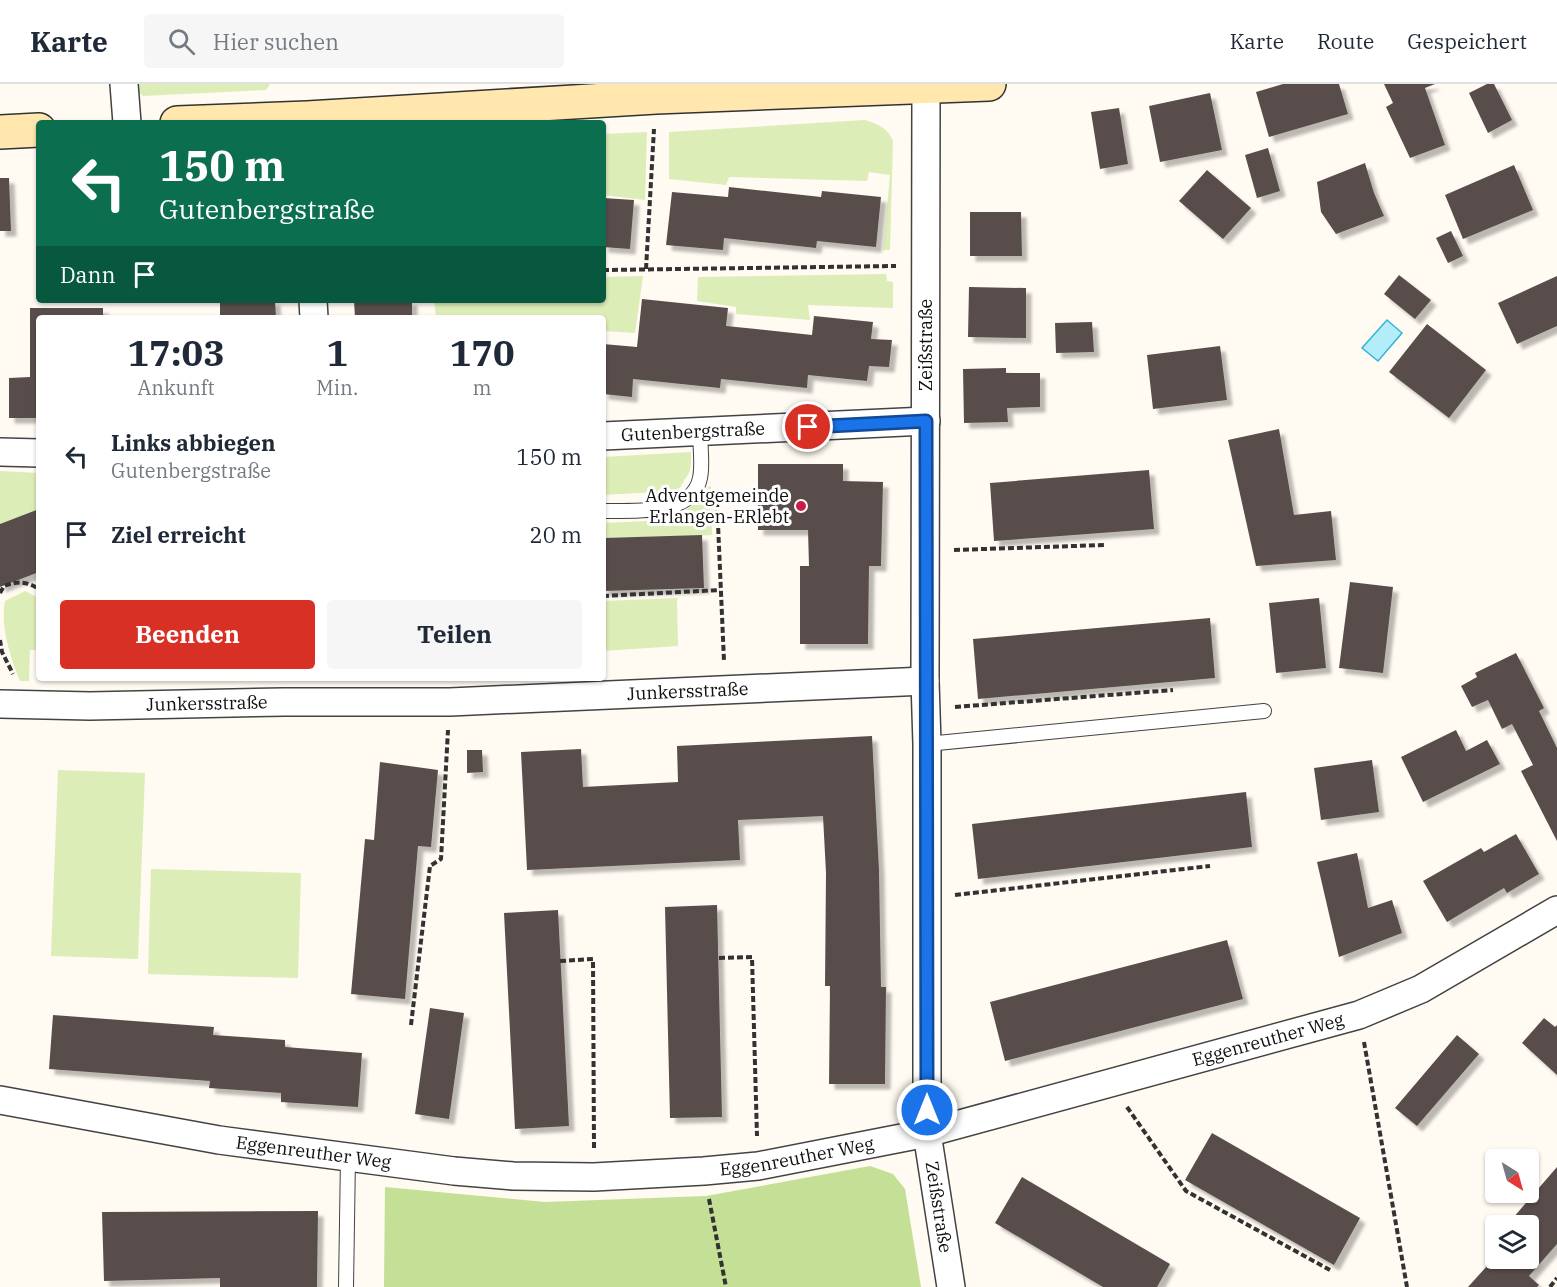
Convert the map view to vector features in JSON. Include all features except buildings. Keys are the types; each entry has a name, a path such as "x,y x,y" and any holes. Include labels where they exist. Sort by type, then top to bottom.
{"street":[{"path":"124,84 127,120"},
{"path":"307,120 656,97 989,84"},
{"name":"Zeißstraße","path":"926,88 927,1133 951,1287"},
{"path":"0,132 36,130"},
{"name":"Gutenbergstraße","path":"606,436 926,421"},
{"path":"0,452 36,453"},
{"name":"Junkersstraße","path":"0,704 450,702 925,681"},
{"name":"Eggenreuther Weg","path":"0,1100 219,1140 513,1176 594,1177 758,1166 927,1133 1359,1015 1421,989 1557,910"}],"lane":[{"path":"606,511 666,508 688,498 695,490 701,476 700,432"},
{"path":"927,744 1264,711"},
{"path":"346,1287 348,1157"}],"path":[{"path":"646,269 656,97"},
{"path":"606,270 926,265"},
{"path":"717,499 725,689"},
{"path":"925,552 1104,545"},
{"path":"0,593 4,586 18,581 36,588"},
{"path":"606,596 720,590"},
{"path":"926,710 1173,690"},
{"path":"411,1025 430,866 441,859 450,702"},
{"path":"927,898 1210,866"},
{"path":"719,958 752,957 758,1166"},
{"path":"560,961 593,959 594,1177"},
{"path":"1359,1015 1407,1287"},
{"path":"1112,1084 1186,1191 1330,1270"},
{"path":"704,1171 726,1287"},
{"path":"1550,1287 1557,1278"}],"green space":[{"path":"136,84 270,84 266,90 143,96 136,90"},
{"path":"865,120 882,127 893,141 890,250 883,250 890,175 869,172 867,181 729,177 726,185 669,179 669,132"},
{"path":"647,132 645,200 606,195 606,134"},
{"path":"886,274 887,281 893,282 893,308 808,305 810,320 736,314 736,307 697,301 698,277"},
{"path":"643,276 635,333 606,331 606,315 436,315 434,303 606,303 606,277"},
{"path":"691,452 691,466 680,488 675,491 606,495 606,457"},
{"path":"0,471 36,473 36,510 0,524"},
{"path":"711,486 712,535 606,538 606,523 673,520 673,517 682,516 682,513 692,504 697,503 703,493 706,493 708,487"},
{"path":"25,591 36,596 36,650 30,650 29,681 20,681 13,662 4,620 5,601"},
{"path":"677,598 678,646 606,651 606,601"},
{"path":"58,770 145,773 138,959 51,956"},
{"path":"151,869 301,873 298,978 148,974"},
{"path":"870,1166 893,1174 905,1189 921,1287 384,1287 385,1187 545,1202 706,1196"}],"water":[{"path":"1387,320 1402,333 1378,361 1362,348"}],"place":[{"name":"Adventgemeinde Erlangen-ERlebt","path":"801,506"}],"route":[{"path":"808,427 926,421 927,1110"}]}
